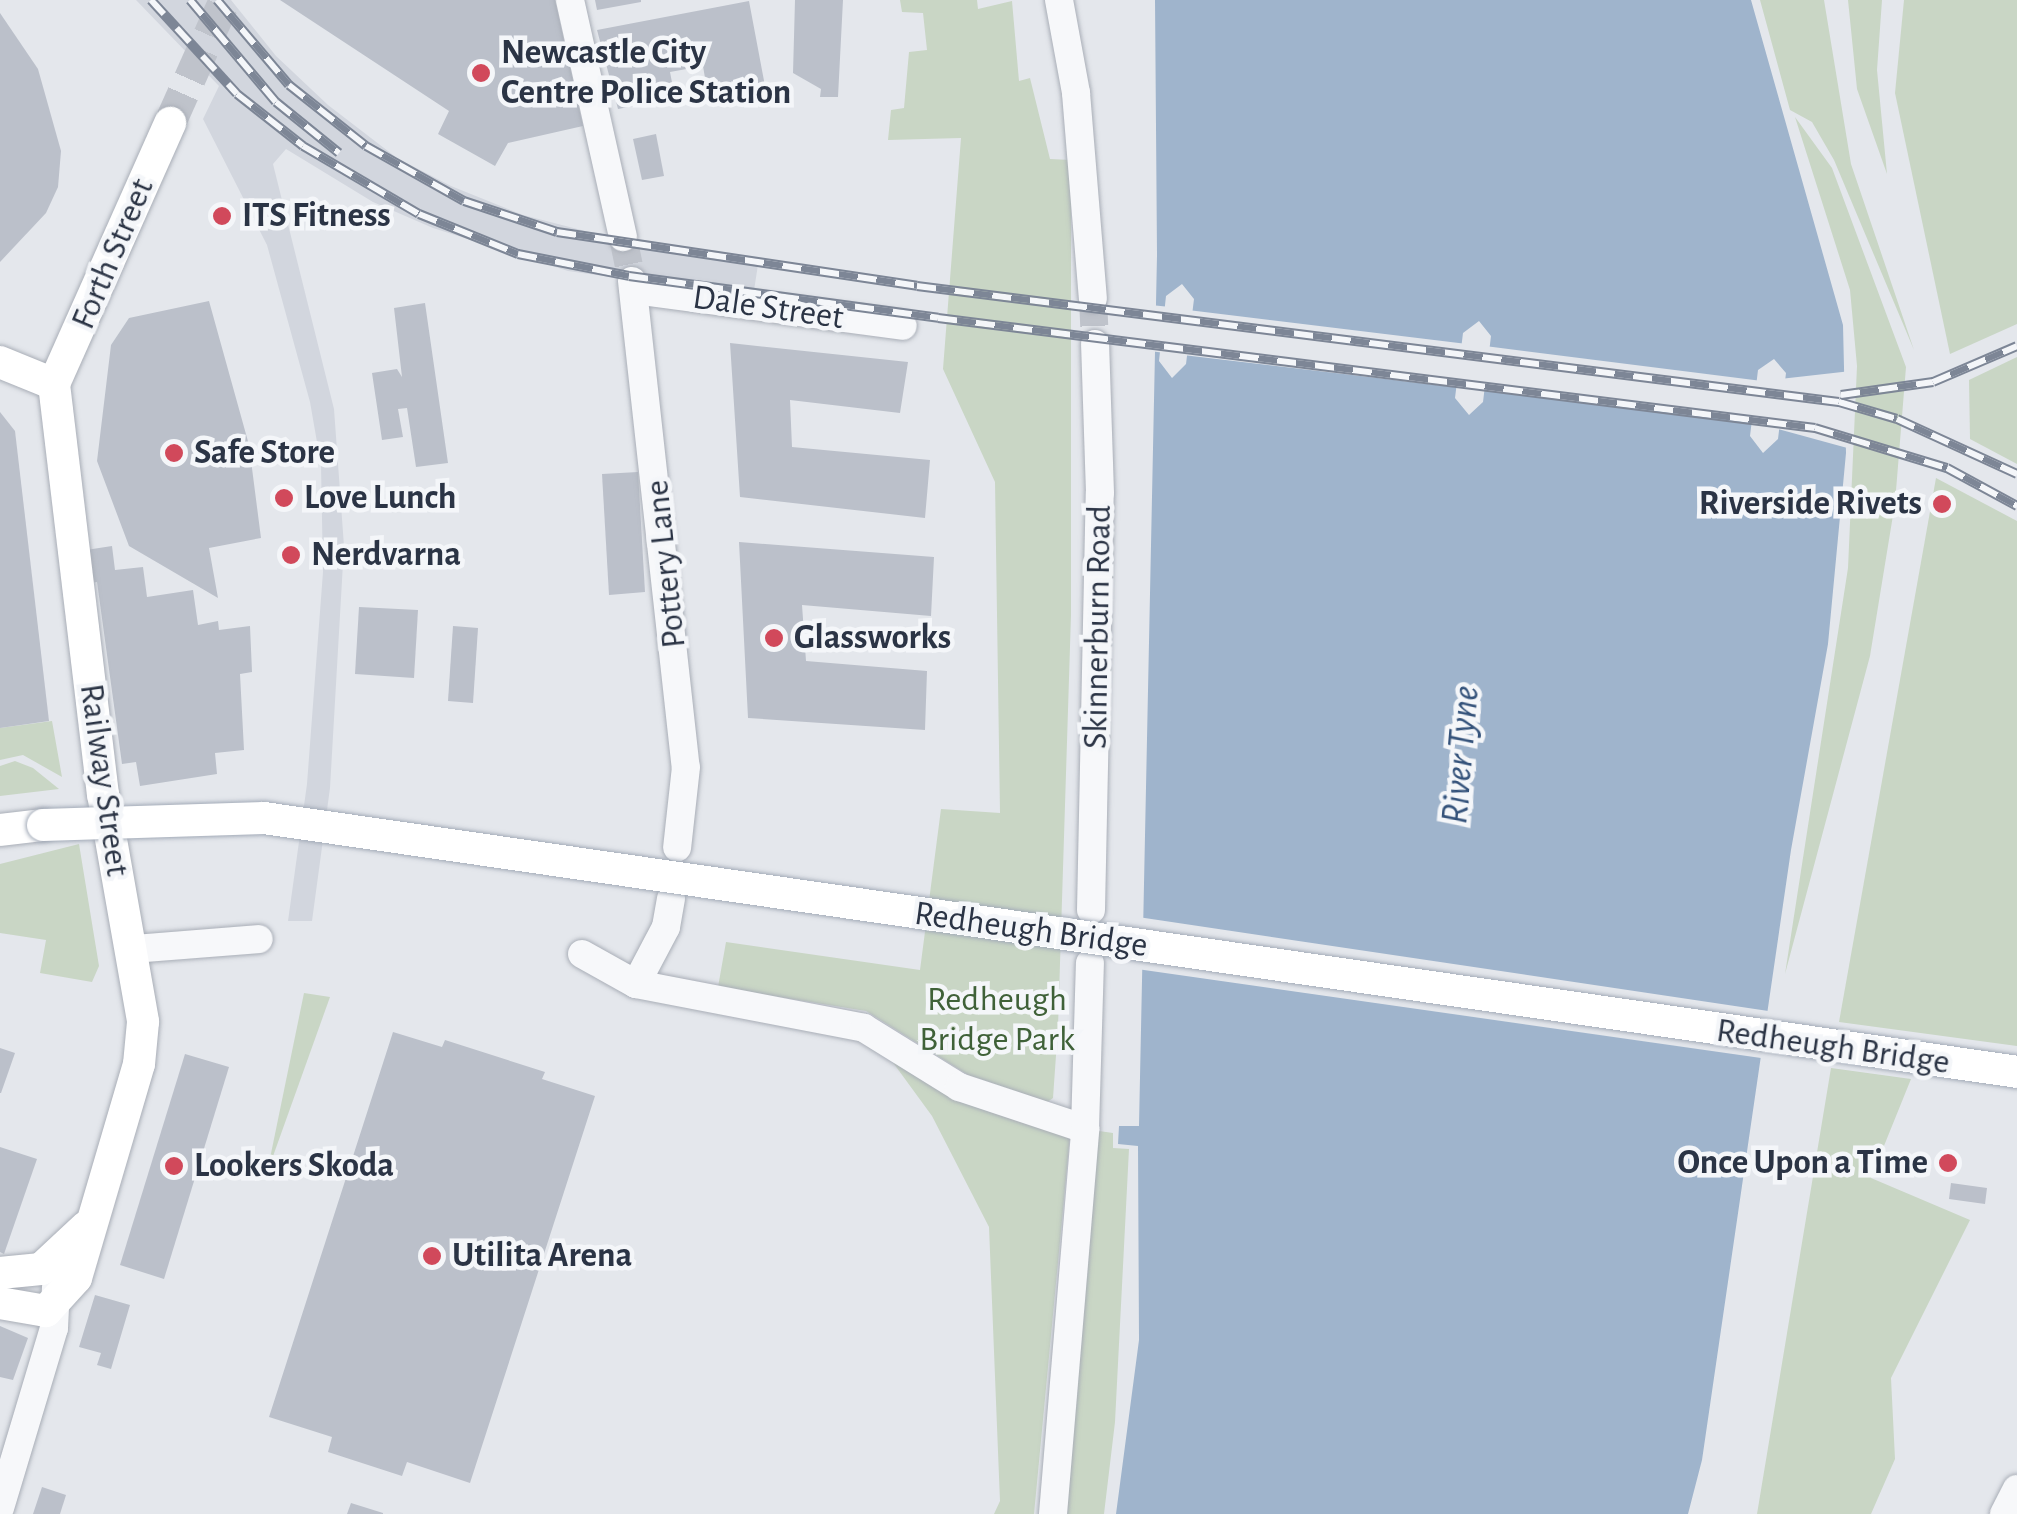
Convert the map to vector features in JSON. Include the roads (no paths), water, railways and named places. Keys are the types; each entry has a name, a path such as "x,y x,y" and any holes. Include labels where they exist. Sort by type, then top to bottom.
{"main road":[{"name":"Forth Street","path":"54,384 170,123"},
{"path":"0,362 54,384"},
{"name":"Railway Street","path":"52,1308 76,1278 86,1226 139,1064 142,1022 133,950 103,794 54,384"},
{"name":"Redheugh Bridge","path":"0,830 43,824 264,818 2017,1072"},
{"name":"Railway Street","path":"63,1252 86,1226"},
{"path":"52,1308 38,1312 3,1284 41,1269 63,1252"}],"street":[{"path":"570,0 623,237"},
{"path":"1060,0 1076,94 1093,298"},
{"name":"Dale Street","path":"633,286 903,326"},
{"name":"Pottery Lane","path":"633,286 686,767 678,848"},
{"name":"Skinnerburn Road","path":"1091,910 1100,493 1095,344"},
{"path":"636,984 666,927 671,898"},
{"path":"133,950 260,940"},
{"path":"582,954 636,984 864,1028 959,1086 1085,1129"},
{"path":"1053,1514 1085,1129 1090,963"},
{"name":"Railway Street","path":"0,1508 50,1343 63,1252"},
{"path":"2004,1514 2017,1489"}],"water":[{"name":"River Tyne","path":"1155,0 1751,0 1843,325 1846,453 1828,644 1791,850 1702,1460 1688,1514 1116,1514 1139,1340 1138,1146 1118,1144 1119,1126 1139,1126 1157,255","holes":["1182,284 1194,299 1186,364 1172,378 1159,361 1166,296","1479,321 1491,336 1483,402 1469,415 1455,398 1463,333","1774,359 1786,373 1778,439 1763,453 1750,436 1758,370"]}],"tunnel":[{"path":"170,123 225,0"},
{"path":"623,237 632,281"},
{"path":"1093,298 1095,344"}],"railway":[{"path":"151,0 237,94 303,146 419,214 518,254 629,276 938,318 1815,428 1947,468 2017,506"},
{"path":"190,0 276,102 339,153"},
{"path":"217,0 289,85 366,146 464,201 557,232 917,286 1839,402 1897,419 2017,474"},
{"path":"1841,395 1933,382 2017,346"}],"place":[{"name":"Newcastle City Centre Police Station","path":"481,73"},
{"name":"ITS Fitness","path":"222,216"},
{"name":"Safe Store","path":"174,453"},
{"name":"Love Lunch","path":"284,498"},
{"name":"Riverside Rivets","path":"1942,504"},
{"name":"Nerdvarna","path":"291,555"},
{"name":"Glassworks","path":"774,638"},
{"name":"Once Upon a Time","path":"1948,1163"},
{"name":"Lookers Skoda","path":"174,1166"},
{"name":"Utilita Arena","path":"432,1256"}],"park label":[{"name":"Redheugh Bridge Park","path":"997,1020"}]}
